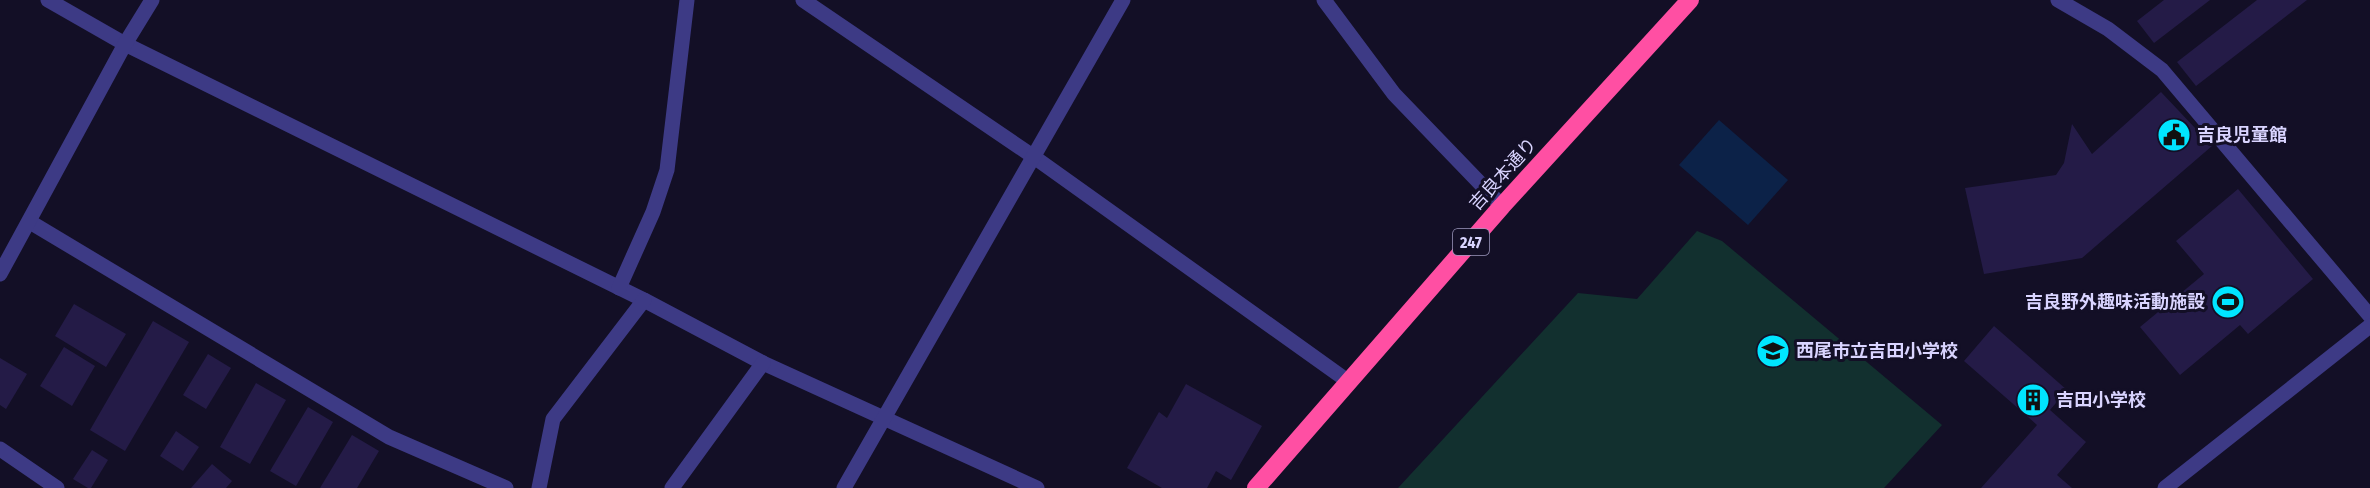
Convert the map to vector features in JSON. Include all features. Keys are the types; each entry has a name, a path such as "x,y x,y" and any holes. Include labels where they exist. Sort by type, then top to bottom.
{"highway":[{"name":"吉良本通り","path":"1256,488 1502,206 1690,0"}],"street":[{"path":"48,0 125,44 644,300 763,363 1037,488"},
{"path":"0,274 125,44 152,0"},
{"path":"619,288 653,212 667,170 687,0"},
{"path":"803,0 1034,157 1349,382"},
{"path":"844,488 1123,0"},
{"path":"1324,0 1394,94 1502,206"},
{"path":"2058,0 2108,29 2162,70 2370,316"},
{"path":"30,222 389,437 506,488"},
{"path":"539,488 553,419 644,300"},
{"path":"2165,488 2370,326"},
{"path":"672,488 763,363"},
{"path":"0,449 57,488"}],"green space":[{"path":"1697,231 1722,241 1942,425 1884,488 1398,488 1578,293 1637,299"}],"water":[{"path":"1719,120 1788,180 1748,225 1679,165"}],"building":[{"path":"2164,0 2210,0 2154,43 2137,21"},
{"path":"2257,0 2307,0 2196,86 2177,62"},
{"path":"2161,92 2212,146 2082,258 1984,274 1965,188 2056,175 2064,163 2072,124 2092,154"},
{"name":"吉良野外趣味活動施設","path":"2238,189 2313,279 2248,334 2240,325 2180,375 2140,327 2204,274 2176,241"},
{"path":"74,304 126,334 106,367 55,336"},
{"path":"153,321 189,342 125,451 90,430"},
{"name":"吉田小学校","path":"1994,326 2067,390 2050,410 2086,442 2057,475 2072,488 1981,488 2037,425 1964,361"},
{"path":"64,347 95,366 72,406 40,386"},
{"path":"208,354 231,368 206,409 183,395"},
{"path":"0,358 27,374 6,409 0,405"},
{"path":"256,383 286,400 250,464 220,447"},
{"path":"1186,384 1262,426 1231,480 1216,471 1207,488 1162,488 1127,468 1159,412 1167,418"},
{"path":"308,407 333,422 296,486 270,471"},
{"path":"176,431 199,447 183,471 160,456"},
{"path":"352,435 379,451 357,488 320,488"},
{"path":"92,450 108,460 91,488 88,488 73,479"},
{"path":"212,464 232,481 226,488 191,488"}],"place":[{"name":"吉良児童館","path":"2174,135"},
{"name":"吉良野外趣味活動施設","path":"2228,302"},
{"name":"西尾市立吉田小学校","path":"1773,351"},
{"name":"吉田小学校","path":"2033,400"}]}
